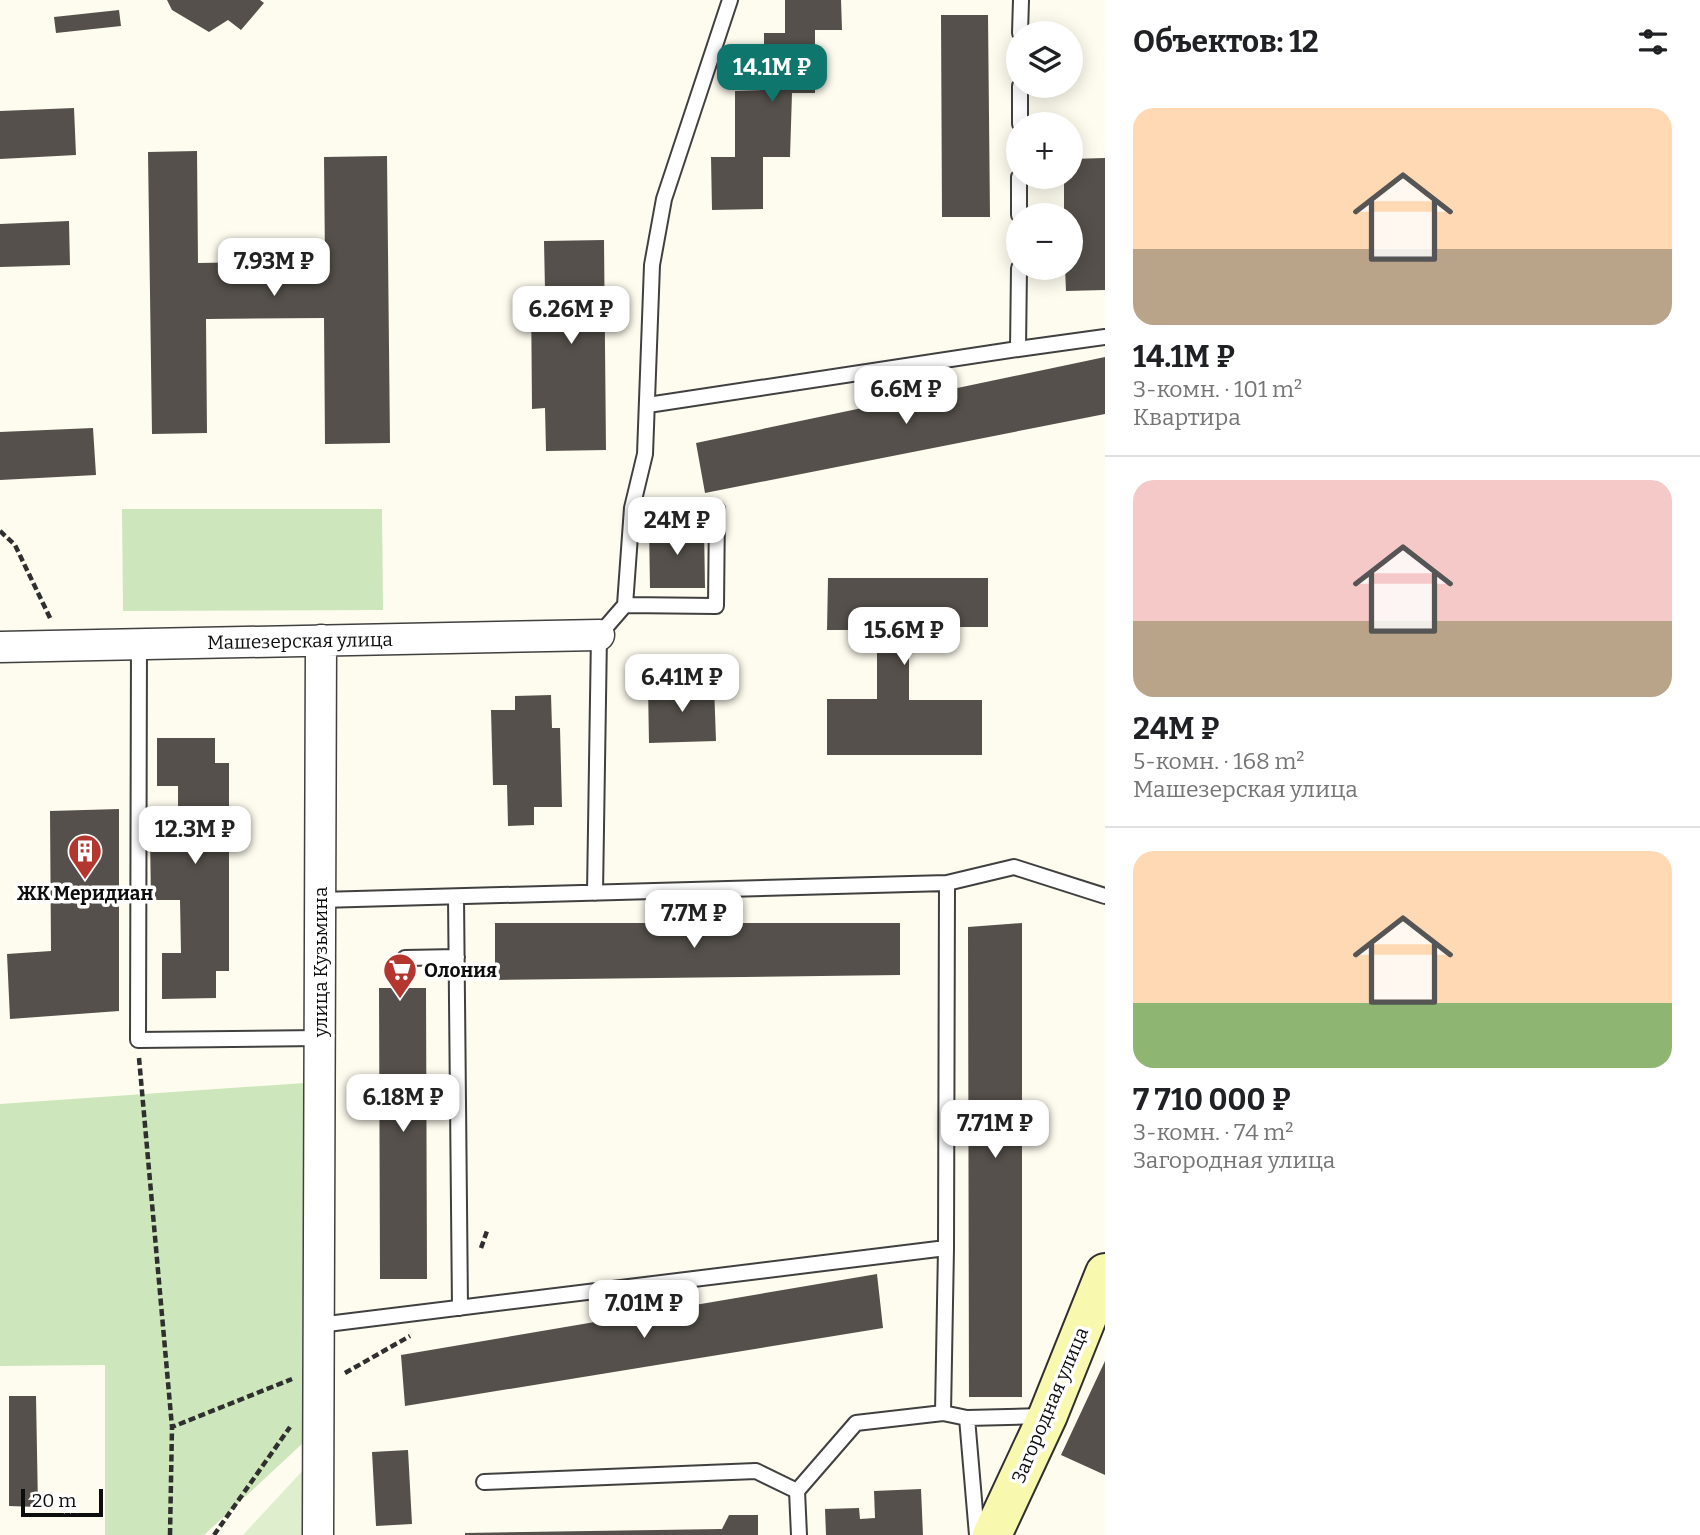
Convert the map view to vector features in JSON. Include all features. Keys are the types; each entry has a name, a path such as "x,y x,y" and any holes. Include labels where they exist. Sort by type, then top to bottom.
{"street":[{"name":"Машезерская улица","path":"0,647 599,635"},
{"name":"улица Кузьмина","path":"318,1535 321,640"},
{"name":"Загородная улица","path":"992,1535 1048,1415 1105,1273"}],"lane":[{"path":"595,893 599,635 625,605 632,508 645,454 652,265 664,199 730,0"},
{"path":"1020,0 1020,21"},
{"path":"1018,280 1018,349"},
{"path":"648,405 1105,337"},
{"path":"625,605 716,606 717,509 632,508"},
{"path":"139,644 138,1040 319,1038"},
{"path":"320,900 947,883 1014,867 1105,896"},
{"path":"943,1413 947,883"},
{"path":"456,897 460,1308"},
{"path":"405,958 457,957"},
{"path":"319,1325 946,1248"},
{"path":"799,1535 797,1491 856,1423 943,1413 967,1418 1048,1415"},
{"path":"967,1418 977,1535"},
{"path":"484,1482 756,1471 797,1491"}],"path":[{"path":"0,531 15,545 63,646"},
{"path":"138,1040 173,1427 170,1535"},
{"path":"478,1256 487,1231"},
{"path":"173,1427 319,1378 413,1334"},
{"path":"214,1535 319,1378"}],"green space":[{"path":"122,509 382,509 383,610 123,611"},
{"path":"305,1083 303,1443 204,1535 105,1535 105,1365 0,1366 0,1104"},
{"path":"305,1468 305,1535 243,1535"}],"building":[{"path":"167,0 260,0 264,3 241,30 228,20 209,32 172,10"},
{"path":"785,0 841,0 842,30 815,30 815,93 792,93 790,157 763,157 763,209 712,210 711,157 735,157 735,91 764,90 764,33 785,33"},
{"path":"119,10 121,26 56,33 54,17"},
{"path":"941,15 988,15 990,217 942,217"},
{"path":"74,108 76,155 0,159 0,111"},
{"path":"197,151 198,263 325,261 324,157 387,156 390,443 325,444 324,318 206,319 207,433 152,434 148,152"},
{"path":"1105,158 1105,290 1066,291 1066,280 1083,280 1083,203 1064,203 1064,189 1083,189 1083,159"},
{"path":"69,221 70,265 0,267 0,224"},
{"path":"604,240 606,450 546,451 545,408 532,409 531,290 545,290 544,241"},
{"path":"1105,357 1105,414 705,493 696,443"},
{"path":"93,428 96,475 0,480 0,432"},
{"path":"649,526 704,526 705,588 650,588"},
{"path":"828,578 988,578 988,627 909,627 909,700 982,700 982,755 827,755 827,699 877,699 877,630 827,630"},
{"path":"714,685 716,741 649,743 648,687"},
{"path":"551,695 552,728 560,728 562,807 534,807 534,825 508,826 507,785 493,785 491,710 515,710 515,696"},
{"path":"157,738 215,738 215,763 229,763 229,971 216,971 216,998 162,999 162,953 181,953 180,900 151,900 150,836 178,837 178,786 157,786"},
{"name":"ЖК Меридиан","path":"119,809 119,1011 10,1019 7,954 51,951 50,811"},
{"path":"495,923 900,923 900,975 495,980"},
{"path":"1022,923 1022,1397 969,1397 968,927"},
{"path":"379,988 426,988 427,1279 380,1279"},
{"path":"877,1274 883,1328 405,1406 401,1355"},
{"path":"1105,1361 1105,1475 1061,1455"},
{"path":"9,1396 36,1396 38,1507 9,1506"},
{"path":"408,1450 412,1524 376,1526 372,1452"},
{"path":"921,1489 923,1535 826,1535 825,1509 859,1508 860,1519 875,1518 874,1491"},
{"path":"729,1515 758,1515 758,1535 465,1535 722,1529"}],"place":[{"name":"ЖК Меридиан","path":"85,881"},
{"name":"Олония","path":"400,1000"}]}
